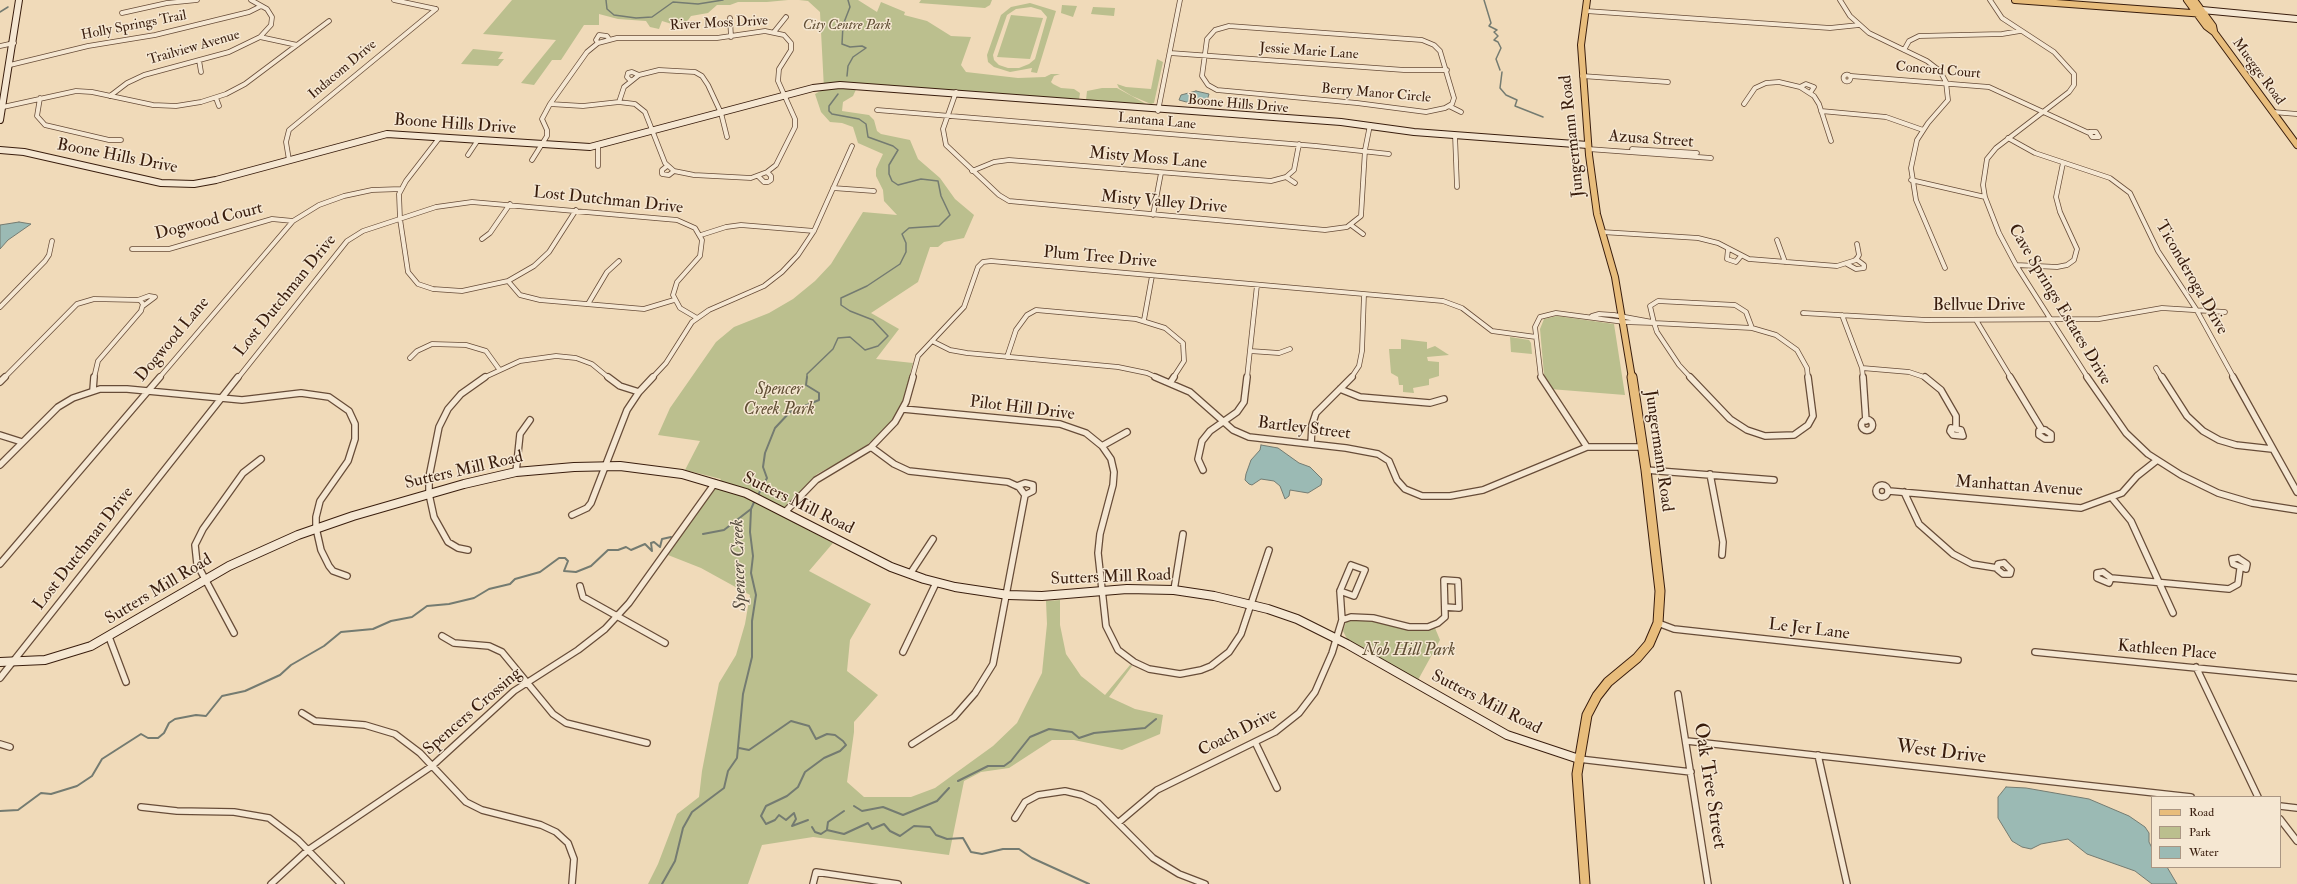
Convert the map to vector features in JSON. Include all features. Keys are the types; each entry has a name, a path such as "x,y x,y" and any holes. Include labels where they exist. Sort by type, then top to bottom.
{"main road":[{"name":"Jungermann Road","path":"1585,884 1578,792 1579,759 1588,712 1597,696 1608,682 1637,658 1649,644 1658,624 1660,591 1646,470 1624,319 1615,277 1597,214 1588,147 1581,45 1587,0"},
{"path":"2015,0 2200,12"},
{"path":"2141,8 2183,7 2186,0 2200,12"},
{"path":"2194,0 2200,12"},
{"path":"2176,8 2200,12"},
{"name":"Muegge Road","path":"2200,12 2206,26 2214,32 2297,145"}],"street":[{"path":"0,120 14,43 19,0"},
{"path":"122,13 167,3 197,0"},
{"name":"Trailview Avenue","path":"110,96 127,83 144,74 238,49 260,37 268,29 272,21 271,13 251,0"},
{"name":"Indacom Drive","path":"289,160 286,142 289,130 436,9 394,0"},
{"path":"1159,110 1180,0"},
{"path":"1840,0 1859,25 1882,42 1904,50 1932,64 1940,71 1946,82 1948,100 1922,130 1917,140 1912,158 1911,180 1916,200 1945,268"},
{"name":"Cave Springs Estates Drive","path":"1990,0 2002,18 2054,52 2074,74 2074,85 2069,92 2008,138 1996,148 1987,159 1983,185 1985,197 1999,233 2016,265 2114,419 2132,440 2156,461 2189,480 2228,496 2267,506 2297,510"},
{"name":"Holly Springs Trail","path":"10,65 88,46 155,35 249,12 261,6"},
{"path":"1586,11 1830,28 1859,25"},
{"path":"2200,12 2297,19"},
{"path":"774,32 786,17"},
{"path":"730,18 731,37"},
{"path":"2,107 76,91 164,106 187,105 216,98 251,80 329,21"},
{"path":"1213,25 1219,28 1244,26 1411,38 1431,43 1436,40"},
{"name":"Berry Manor Circle","path":"1219,28 1207,39 1204,55 1202,79 1212,88 1223,92 1357,103 1426,112 1442,110 1449,106 1455,95 1440,51 1431,43"},
{"path":"1904,50 1909,41 1923,35 1998,34 2020,31"},
{"name":"River Moss Drive","path":"542,145 548,133 542,119 550,104 587,52 598,43 609,39 731,37 774,32 787,37 791,43 791,50 778,73 778,81 783,96"},
{"name":"River Moss Drive","path":"598,43 596,40 599,35 607,36 609,39"},
{"path":"260,37 296,45"},
{"path":"0,46 14,43"},
{"name":"Jessie Marie Lane","path":"1170,53 1404,70 1447,70"},
{"path":"199,60 201,72"},
{"path":"619,102 624,87 631,80 640,75 659,70 689,71 699,74 705,79 721,113 727,137"},
{"path":"631,80 627,77 628,73 640,75"},
{"path":"1582,76 1668,82"},
{"name":"Concord Court","path":"1851,76 1946,82 1989,87 2089,134"},
{"path":"1744,104 1755,88 1766,83 1779,82 1800,87 1810,93 1817,100 1831,141"},
{"path":"1800,87 1806,84 1814,87 1810,93"},
{"name":"Boone Hills Drive","path":"0,150 24,152 173,184 216,180 386,134 574,148 598,145 826,85 886,88 1370,126 1414,135 1588,147"},
{"name":"Misty Valley Drive","path":"956,94 947,116 943,134 946,145 972,171 1004,198 1016,203 1325,230 1341,229 1352,225"},
{"path":"550,104 583,106 619,102 635,104 643,108 667,166 674,171 733,178 758,176 767,172 779,161 795,127 795,119 783,96"},
{"path":"40,98 37,116 45,125 109,140 121,140"},
{"path":"216,98 219,106"},
{"path":"1449,106 1461,112"},
{"name":"Lantana Lane","path":"877,110 1299,144 1365,150 1389,154"},
{"path":"1821,111 1886,117 1922,130"},
{"path":"2273,112 2297,114"},
{"path":"1363,234 1352,225 1358,220 1362,212 1365,150 1370,126"},
{"path":"1455,137 1457,187"},
{"path":"440,138 401,189 398,200 408,272 413,280 418,284 442,291 462,291 483,288 508,280 534,266 549,252 576,210"},
{"name":"Ticonderoga Drive","path":"2008,138 2035,153 2110,178 2130,193 2158,251 2196,309 2297,492"},
{"path":"468,155 478,140"},
{"path":"1295,184 1286,177 1296,166 1299,144"},
{"path":"532,160 542,145"},
{"path":"598,145 598,166"},
{"path":"572,515 588,508 627,410 639,392 666,363 686,329 697,318 719,305 754,291 771,281 798,255 814,231 852,146"},
{"name":"Azusa Street","path":"1588,147 1711,156"},
{"name":"Misty Moss Lane","path":"972,171 994,162 1009,160 1265,181 1286,177"},
{"path":"2016,265 2056,267 2067,265 2074,260 2077,249 2060,212 2056,197 2063,163"},
{"path":"667,166 662,170 662,174 669,175 674,171"},
{"path":"758,176 764,182 768,182 771,180 771,176 767,172"},
{"path":"1153,215 1161,173"},
{"path":"1911,180 1985,197"},
{"path":"833,188 874,191"},
{"name":"Dogwood Lane","path":"0,564 293,220 319,204 344,196 372,190 401,189"},
{"name":"Lost Dutchman Drive","path":"0,678 341,248 363,232 400,219 456,203 481,202 677,220 690,224 701,235 703,246 700,256 675,286 674,300"},
{"path":"482,239 490,233 510,204"},
{"name":"Dogwood Court","path":"132,249 169,249 272,219 293,220"},
{"path":"701,235 726,227 741,225 814,231"},
{"path":"1602,232 1698,238 1710,240 1741,256 1785,262 1837,266 1847,264 1856,259 1859,255 1857,244"},
{"path":"1777,240 1785,262"},
{"path":"0,306 48,258 52,241"},
{"path":"1728,249 1726,259 1736,262 1741,256"},
{"path":"1847,264 1856,269 1864,268 1864,265 1856,259"},
{"path":"588,304 607,272 619,261"},
{"name":"Plum Tree Drive","path":"785,512 816,480 871,447 888,431 904,409 918,356 964,307 978,267 983,262 991,261 1449,302 1462,308 1492,331 1536,337"},
{"path":"1144,320 1152,276"},
{"path":"508,280 515,291 526,297 644,309 674,300 680,308 697,318"},
{"path":"1202,470 1198,459 1202,441 1210,431 1237,412 1244,402 1257,284"},
{"path":"1311,444 1312,425 1316,413 1353,376 1361,359 1364,294"},
{"path":"0,382 66,313 77,304 94,299 138,300 149,296 155,297 143,306 141,311 98,361 94,372 93,390"},
{"path":"138,300 143,306"},
{"path":"1587,448 1541,380 1535,323 1544,315 1556,313 1592,316 1600,320 1624,319 1654,323 1752,328 1768,331 1785,340 1797,350 1806,364 1813,416 1808,425 1794,435 1765,436 1747,430 1730,419 1679,365 1657,332 1654,323 1650,309 1654,302 1703,303 1739,306 1746,312 1752,328"},
{"name":"Bellvue Drive","path":"1803,313 1918,320 1976,320 2099,319 2148,309 2196,309 2225,312"},
{"path":"1007,357 1016,330 1027,315 1036,310 1144,320 1165,328 1183,343 1184,361 1170,383"},
{"path":"1842,315 1862,368 1866,421"},
{"path":"1976,320 2042,430"},
{"name":"Bartley Street","path":"932,341 956,352 1128,369 1154,375 1190,392 1240,434 1259,439 1311,444 1378,454 1389,461 1397,480 1405,489 1415,494 1430,497 1450,496 1493,486 1587,448 1642,447"},
{"path":"410,358 417,351 432,344 466,345 486,351 499,369"},
{"path":"1250,351 1279,353 1290,349"},
{"path":"468,550 453,546 444,536 434,517 429,494 429,477 434,449 442,419 461,394 478,380 499,369 532,358 566,357 592,364 620,386 639,392"},
{"path":"1862,368 1909,372 1924,376 1941,390 1956,416 1956,428"},
{"path":"2156,368 2187,416 2203,431 2219,440 2236,445 2272,449"},
{"path":"0,465 58,407 73,398 93,390 114,388 251,400 291,393 311,393 329,398 349,411 356,431 354,448 344,468 320,501 316,517 316,528 321,550 329,566 333,571 347,576"},
{"path":"1340,389 1360,397 1430,403 1444,400"},
{"name":"Pilot Hill Drive","path":"904,409 1060,424 1086,433 1102,446 1113,465 1114,479 1098,543 1106,626 1118,650 1140,666 1171,674 1201,670 1211,666 1225,656 1236,644 1241,634 1269,550"},
{"path":"516,472 520,434 530,420"},
{"path":"1102,446 1127,432"},
{"path":"0,435 22,442"},
{"path":"871,447 894,464 909,470 999,480 1017,486 1025,495"},
{"path":"234,633 195,558 195,545 198,536 244,473 250,466 261,459"},
{"name":"Manhattan Avenue","path":"1889,491 2074,508 2088,506 2112,498 2127,490 2138,476 2156,461"},
{"name":"Sutters Mill Road","path":"0,662 36,662 55,658 109,637 206,578 266,548 316,528 429,494 516,472 553,468 606,466 662,470 715,482 767,502 877,560 936,583 969,590 1008,595 1052,596 1127,589 1174,590 1214,596 1251,604 1297,620 1336,639 1443,696 1507,735 1579,759"},
{"path":"1646,470 1774,480"},
{"path":"1710,474 1723,542 1722,555"},
{"name":"Spencers Crossing","path":"271,884 308,850 358,814 400,789 432,766 501,703 527,682 593,639 617,617 715,482"},
{"path":"1017,486 1025,483 1034,485 1033,491 1025,495"},
{"path":"1904,492 1919,524 1953,554 1972,564 1997,568"},
{"path":"912,744 954,717 985,679 996,653 1008,595 1025,495"},
{"path":"2112,498 2130,521 2173,613"},
{"path":"1174,590 1183,534"},
{"path":"910,574 932,539"},
{"path":"1340,592 1354,596 1365,570 1351,565 1340,592 1342,620 1351,617 1366,617 1409,627 1428,628 1438,623 1445,617 1444,580 1458,581 1459,608 1445,607"},
{"path":"2111,578 2159,584 2229,589 2238,584 2240,579 2240,569"},
{"path":"903,652 936,583"},
{"path":"580,586 583,597 665,643"},
{"name":"Coach Drive","path":"1118,822 1157,790 1284,727 1308,703 1322,680 1342,620"},
{"name":"Le Jer Lane","path":"1658,624 1674,629 1958,660"},
{"path":"442,636 454,643 496,649 507,656 553,714 566,723 647,743"},
{"path":"109,637 126,682"},
{"name":"Kathleen Place","path":"2035,652 2297,678"},
{"path":"2196,667 2258,796"},
{"name":"Oak Tree Street","path":"1678,694 1687,741 1708,884"},
{"path":"302,713 315,721 359,724 384,730 410,744 432,766 458,796 473,806 546,826 562,836 574,859 572,884"},
{"name":"West Drive","path":"1687,741 2182,796"},
{"path":"1254,742 1272,774 1277,788"},
{"path":"0,744 10,747"},
{"path":"1818,755 1847,884"},
{"path":"1579,759 1691,772"},
{"path":"1015,818 1020,807 1031,798 1044,793 1065,792 1090,799 1118,822 1153,858 1179,874 1205,884"},
{"path":"2281,806 2297,808"},
{"path":"141,807 258,815 278,823 308,850 329,874 341,884"},
{"path":"2281,820 2297,841"},
{"path":"813,884 816,872 898,884"}],"green space":[{"path":"512,0 788,0 738,2 730,5 717,5 708,13 691,16 686,23 675,25 662,21 659,29 650,27 646,21 618,19 599,14 599,25 584,25 561,60 552,60 534,85 521,83 556,40 483,34"},
{"name":"Spencer Creek Park","path":"799,0 858,0 877,12 881,2 905,12 904,15 927,21 951,36 971,37 961,65 966,72 1018,78 1045,77 1051,74 1060,74 1054,76 1051,82 1053,84 1061,88 1074,89 1080,93 1079,100 859,83 853,96 843,102 842,111 869,115 874,120 877,131 881,134 910,140 918,159 940,178 955,199 974,215 964,238 944,242 938,247 930,247 918,282 871,313 899,329 876,359 913,363 904,398 893,419 884,430 860,451 817,474 778,514 833,543 809,571 871,604 850,640 847,671 878,695 854,722 847,782 864,797 911,797 935,788 993,746 1017,723 1042,673 1047,624 1046,601 1060,600 1060,625 1066,654 1081,676 1105,695 1130,665 1132,666 1109,697 1135,709 1163,715 1160,734 1122,750 1074,740 1052,740 1009,768 981,772 964,781 949,855 813,837 762,845 748,884 648,884 658,864 677,814 699,797 702,771 719,683 736,655 745,624 750,595 701,568 668,555 721,479 685,470 700,441 658,435 670,408 716,342 734,327 769,313 793,299 815,281 831,264 863,212 897,215 884,201 883,190 876,176 876,169 883,154 858,143 853,127 842,123 830,122 821,112 815,94 824,89 820,12 808,1"},
{"path":"921,0 992,0 990,5 985,8 919,3"},
{"path":"1030,3 1056,11 1037,73 1031,72 1032,68 1010,72 994,67 988,62 987,55 1001,15 1011,7","holes":["1031,7 1041,10 1047,17 1035,59 1029,64 1019,68 1008,68 999,65 994,60 993,55 1007,15 1016,9"]},
{"path":"1062,5 1077,6 1073,17 1061,13"},
{"path":"1093,7 1115,8 1114,16 1091,14"},
{"path":"1011,15 1043,18 1030,59 997,57"},
{"path":"473,49 503,52 498,59 504,59 498,66 461,64"},
{"path":"1157,59 1163,62 1154,103 1151,104 1132,96 1119,88 1117,84 1126,87 1151,89"},
{"path":"1102,88 1117,88 1148,105 1086,100 1087,91"},
{"path":"1557,316 1614,324 1625,395 1550,389 1544,374 1540,329 1544,319"},
{"path":"1510,337 1529,340 1531,343 1532,354 1511,352"},
{"path":"1401,339 1427,342 1427,349 1435,346 1449,355 1427,357 1428,361 1439,362 1439,376 1429,379 1429,385 1413,388 1414,393 1403,392 1403,385 1399,385 1398,377 1391,373 1389,349 1401,349"},
{"name":"Nob Hill Park","path":"1363,619 1413,630 1435,628 1440,640 1418,680 1347,639 1343,631 1346,622"}],"water":[{"path":"1196,91 1209,94 1206,104 1190,103 1179,100 1181,95"},
{"path":"19,222 31,224 8,240 0,249 0,225"},
{"path":"1261,445 1278,448 1299,463 1310,467 1322,479 1321,485 1308,493 1290,490 1289,496 1285,499 1280,486 1274,481 1261,479 1252,485 1249,484 1245,480 1246,474 1251,460 1260,450"},
{"path":"2006,787 2026,788 2089,799 2129,816 2145,827 2149,833 2149,842 2151,846 2151,868 2168,868 2177,884 2152,884 2135,871 2087,854 2068,839 2041,844 2031,849 2022,847 2012,841 1998,818 1998,797"}],"waterway":[{"name":"Spencer Creek","path":"606,0 607,9 614,15 636,18 652,17 673,2 698,4 723,0"},
{"name":"Spencer Creek","path":"847,76 848,66 853,57 866,48 862,46 850,47 842,44 843,25 850,7 848,0"},
{"path":"1484,0 1491,23 1489,26 1497,30 1494,32 1498,36 1494,40 1498,42 1501,48 1496,59 1500,70"},
{"path":"0,12 8,7"},
{"path":"1502,72 1500,88 1506,95 1517,100 1515,106 1543,117"},
{"name":"Spencer Creek","path":"807,377 807,374 833,349 838,338 850,337 865,350 878,346 888,336 873,320 850,311 841,305 841,298 867,286 900,264 906,252 906,243 902,234 909,228 939,226 950,215 941,196 938,181 921,179 898,185 892,181 889,174 889,165 898,150 893,146 868,137 866,124 859,119 832,114 829,111 829,106 838,94"},
{"name":"Spencer Creek","path":"757,497 767,478 763,467 765,453 775,428 790,412 819,400 819,393 806,385 807,377"},
{"name":"Spencer Creek","path":"751,509 755,500"},
{"name":"Spencer Creek","path":"662,884 675,861 683,828 692,812 724,788 728,771 737,758 743,694 752,657 752,621 756,595 751,573 753,556 750,532 751,509"},
{"path":"703,534 724,530 751,509"},
{"path":"0,811 18,810 41,793 51,794 77,786 92,776 102,759 141,734 148,738 158,738 164,733 169,723 175,719 196,715 206,716 222,696 245,691 280,675 291,665 324,646 341,632 373,629 391,621 412,617 427,606 449,604 474,598 489,589 510,584 515,579 540,572 559,558 565,558 568,561 564,571 576,572 591,566 608,550 618,550 626,547 631,550 645,544 652,551 651,543 654,542 660,547 662,539 671,537"},
{"path":"958,781 988,766 1004,766 1011,761 1030,737 1049,729 1072,732 1079,738 1094,733 1145,728 1156,719"},
{"path":"739,748 749,750 791,721 809,726 816,739 827,734 835,735 843,741 846,745 840,751 824,758 805,772 798,787 787,796 766,806 761,816 766,824 775,820 779,815 786,820 794,813 796,819 792,826 808,820"},
{"path":"854,806 862,811 883,807 903,815 937,801 949,788"},
{"path":"827,829 828,822 844,811"},
{"path":"812,827 815,832 821,834 827,830 844,834 868,823 872,829 884,824 890,831 900,836 914,826 930,827 936,835 947,839 963,838 971,852 982,854 1003,849 1019,849 1032,858 1089,884"}],"park label":[{"name":"City Centre Park","path":"847,26"}]}
